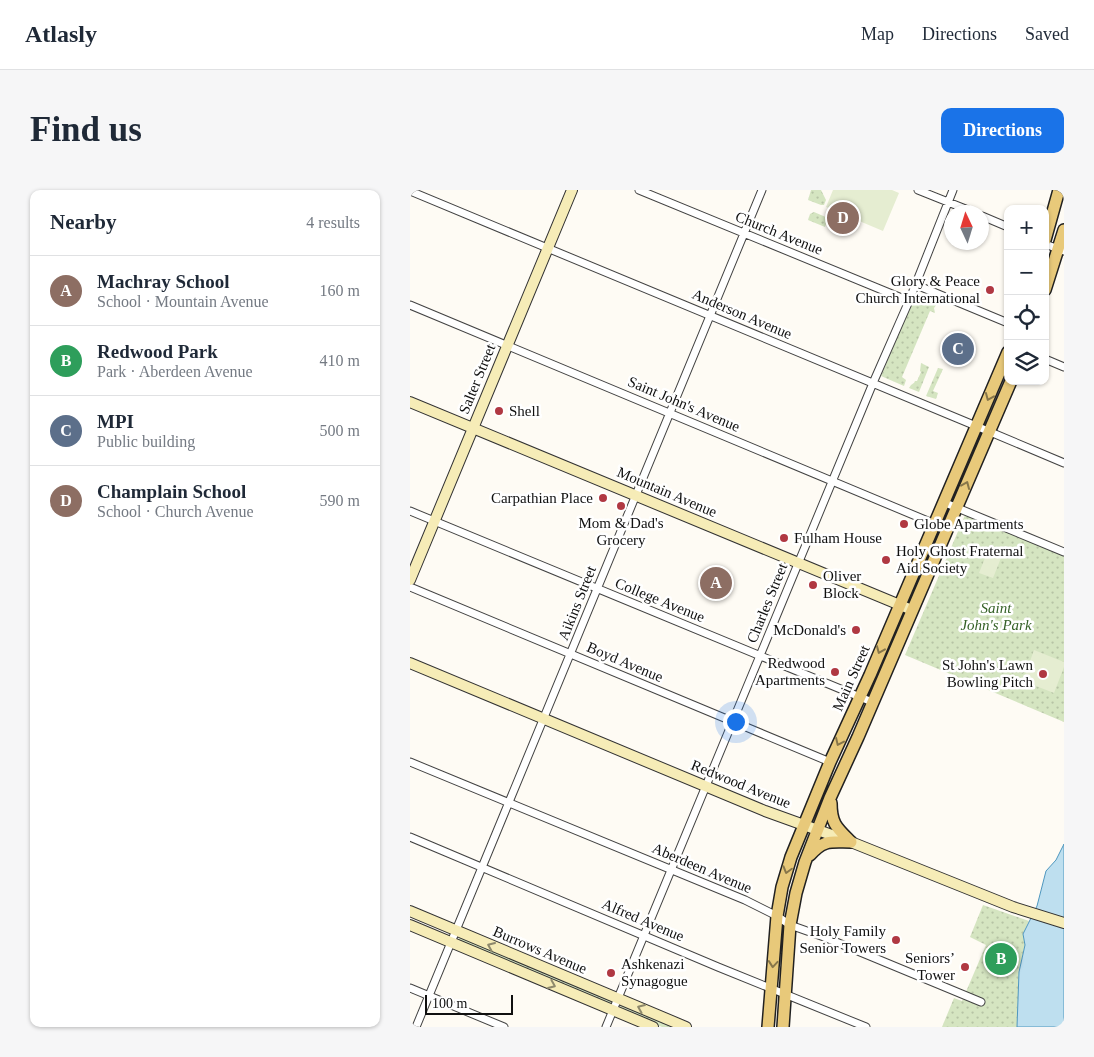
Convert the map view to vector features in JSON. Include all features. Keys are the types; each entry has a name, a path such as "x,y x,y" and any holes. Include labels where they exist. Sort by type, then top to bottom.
{"main road":[{"name":"Salter Street","path":"410,580 572,190"},
{"path":"1049,226 1059,190"},
{"path":"1049,280 1061,250 1064,230"},
{"name":"Main Street","path":"768,1027 777,916 782,887 789,864 830,762 1004,361"},
{"name":"Main Street","path":"783,1027 790,925 796,893 805,862 830,798 1009,385"},
{"name":"Mountain Avenue","path":"410,402 912,610"},
{"name":"Redwood Avenue","path":"410,663 706,787 851,842 1013,907 1064,923"},
{"path":"830,798 833,821 851,842"},
{"path":"805,862 821,844 851,842"},
{"name":"Burrows Avenue","path":"410,911 686,1027"},
{"name":"Burrows Avenue","path":"410,925 653,1027"}],"street":[{"name":"Anderson Avenue","path":"410,190 1064,463"},
{"name":"Church Avenue","path":"640,190 908,301"},
{"name":"Aikins Street","path":"416,1027 762,190"},
{"path":"918,190 956,205"},
{"name":"Charles Street","path":"606,1027 953,190"},
{"path":"989,219 1004,225"},
{"path":"1049,246 1061,250"},
{"path":"914,284 1004,321"},
{"name":"Saint John's Avenue","path":"410,305 947,529"},
{"path":"1049,361 1064,367"},
{"path":"943,502 1064,552"},
{"name":"College Avenue","path":"410,511 872,702"},
{"name":"Boyd Avenue","path":"410,587 830,762"},
{"name":"Aberdeen Avenue","path":"410,762 745,900 777,916 790,925 824,937 981,1002"},
{"name":"Alfred Avenue","path":"410,837 866,1027"},
{"path":"410,988 504,1027"}],"green space":[{"path":"811,190 821,190 826,200 824,205 808,200"},
{"path":"833,190 892,190 899,193 883,231 826,207"},
{"path":"814,212 828,218 825,227 808,220 810,214"},
{"path":"922,296 938,298 939,301 934,308 935,313 930,311 902,377 906,380 904,386 881,376 911,305 914,300"},
{"path":"921,363 929,367 919,392 909,388 917,381 921,372"},
{"path":"938,368 943,369 933,391 938,393 936,399 926,396"},
{"name":"Saint John's Park","path":"965,515 1064,555 1064,722 905,655"},
{"path":"989,548 1003,553 993,578 979,573"},
{"name":"St John's Lawn Bowling Pitch","path":"1034,650 1064,662 1064,667 1054,693 1023,681"},
{"path":"983,905 1029,921 1023,934 1025,945 1019,972 1017,1027 942,1027 954,998 962,1001 986,945 970,937"},
{"path":"460,937 613,1001 613,1005 458,940"},
{"path":"621,1005 676,1027 662,1027 621,1010"}],"water":[{"path":"1064,844 1064,1027 1017,1027 1019,972 1025,945 1023,934 1037,906 1046,871 1056,860"}],"place":[{"name":"Champlain School","path":"843,218"},
{"name":"Glory & Peace Church International","path":"990,290"},
{"name":"MPI","path":"958,349"},
{"name":"Shell","path":"499,411"},
{"name":"Carpathian Place","path":"603,498"},
{"name":"Mom & Dad's Grocery","path":"621,506"},
{"name":"Globe Apartments","path":"904,524"},
{"name":"Fulham House","path":"784,538"},
{"name":"Holy Ghost Fraternal Aid Society","path":"886,560"},
{"name":"Machray School","path":"716,583"},
{"name":"Oliver Block","path":"813,585"},
{"name":"McDonald's","path":"856,630"},
{"name":"Redwood Apartments","path":"835,672"},
{"name":"St John's Lawn Bowling Pitch","path":"1043,674"},
{"name":"Holy Family Senior Towers","path":"896,940"},
{"name":"Redwood Park","path":"1001,959"},
{"name":"Seniors’ Tower","path":"965,967"},
{"name":"Ashkenazi Synagogue","path":"611,973"}]}
